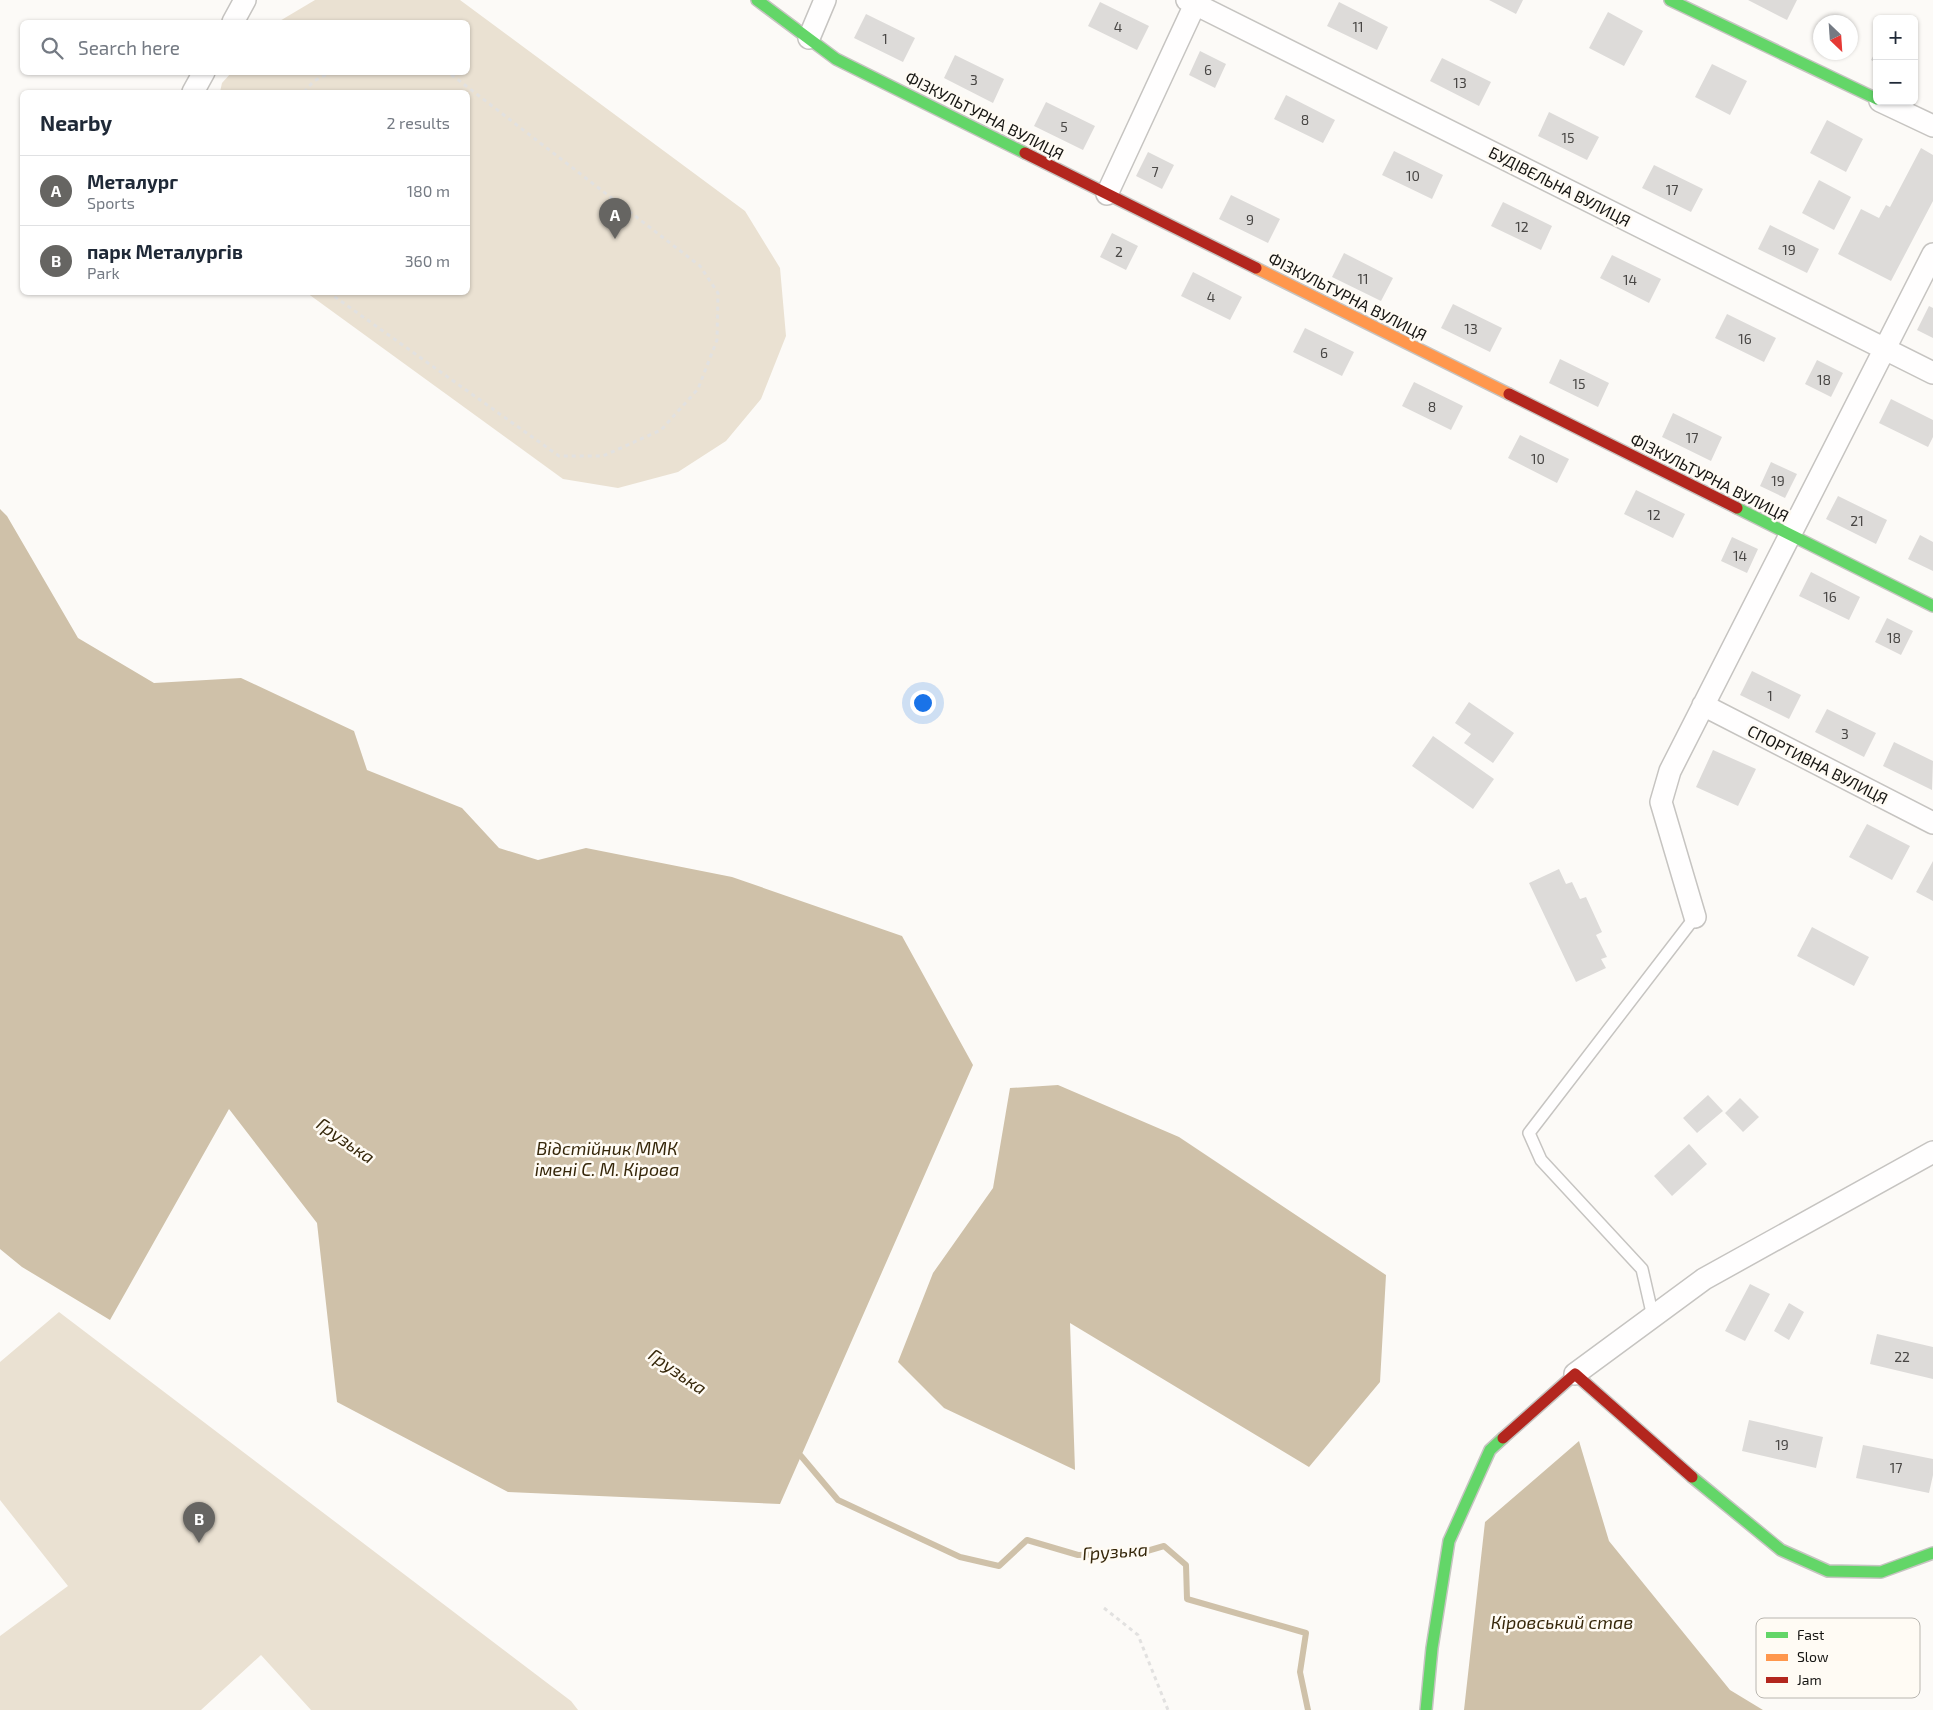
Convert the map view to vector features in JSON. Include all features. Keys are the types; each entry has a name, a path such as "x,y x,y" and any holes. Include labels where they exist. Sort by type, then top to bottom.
{"street":[{"path":"234,20 245,0"},
{"name":"ФIЗКУЛЬТУРНА ВУЛИЦЯ","path":"757,0 836,59 1933,606"},
{"path":"808,38 825,0"},
{"path":"1670,0 1873,98"},
{"path":"1107,194 1193,1"},
{"name":"БУДІВЕЛЬНА ВУЛИЦЯ","path":"1193,1 1933,373"},
{"path":"194,90 202,75"},
{"path":"1888,105 1933,126"},
{"path":"1694,917 1661,802 1670,771 1933,254"},
{"name":"СПОРТИВНА ВУЛИЦЯ","path":"1703,705 1933,823"},
{"path":"1426,1710 1432,1648 1449,1541 1490,1450 1575,1374 1704,1279 1933,1152"},
{"path":"1575,1374 1709,1492 1781,1550 1828,1571 1881,1572 1933,1553"}],"lane":[{"path":"1653,1317 1642,1269 1541,1160 1529,1133 1694,917"}],"path":[{"path":"306,90 314,81 325,75"},
{"path":"332,295 559,456 603,456 661,430 698,389 717,340 718,293 700,266 452,75"},
{"path":"1104,1608 1138,1635 1168,1710"}],"shaded area":[{"path":"315,0 460,0 745,211 780,268 786,336 761,399 726,441 678,472 618,488 563,479 310,295 470,295 470,90 220,90 222,83 229,75 470,75 470,20 281,20"},
{"path":"59,1312 571,1701 578,1710 311,1710 261,1655 201,1710 0,1710 0,1636 68,1586 0,1500 0,1362"}],"water":[{"name":"Відстійник ММК імені С. М. Кірова","path":"0,509 7,516 78,638 154,683 241,678 354,731 367,770 462,808 499,848 538,860 586,848 732,877 902,936 973,1065 780,1504 508,1492 337,1402 317,1223 229,1109 110,1320 22,1267 0,1249"},
{"path":"1058,1085 1179,1137 1386,1275 1380,1382 1309,1467 1070,1323 1075,1470 944,1408 898,1362 933,1273 993,1188 1010,1088"},
{"name":"Кіровський став","path":"1579,1441 1609,1541 1730,1690 1763,1710 1464,1710 1485,1522"}],"building":[{"path":"1489,0 1523,0 1516,14"},
{"path":"1748,0 1797,0 1787,20"},
{"path":"1100,2 1149,26 1137,50 1088,26"},
{"path":"1339,2 1388,27 1377,50 1327,26"},
{"path":"1608,12 1643,31 1624,66 1589,48"},
{"path":"866,14 915,38 903,62 854,38"},
{"path":"1200,51 1226,64 1215,88 1189,75"},
{"path":"955,55 1004,79 993,103 944,78"},
{"path":"1442,58 1491,82 1479,106 1430,81"},
{"path":"1712,64 1747,81 1730,115 1695,97"},
{"path":"1286,95 1335,120 1323,143 1274,119"},
{"path":"1046,102 1095,126 1083,150 1034,126"},
{"path":"1549,112 1599,137 1587,160 1538,136"},
{"path":"1827,120 1863,139 1846,172 1810,153"},
{"path":"1921,148 1933,155 1933,201 1891,281 1838,254 1861,209 1879,218 1886,205 1890,207"},
{"path":"1394,151 1443,175 1432,199 1382,175"},
{"path":"1148,152 1174,165 1162,189 1136,176"},
{"path":"1654,165 1703,189 1691,212 1642,188"},
{"path":"1819,180 1851,197 1834,230 1802,213"},
{"path":"1231,195 1280,219 1268,243 1219,219"},
{"path":"1503,202 1552,226 1541,250 1491,226"},
{"path":"1770,225 1819,249 1807,273 1758,249"},
{"path":"1112,233 1138,246 1126,270 1100,257"},
{"path":"1344,253 1393,278 1381,301 1332,277"},
{"path":"1612,255 1661,279 1649,303 1600,278"},
{"path":"1193,272 1242,297 1230,320 1181,296"},
{"path":"1453,304 1502,328 1490,352 1441,328"},
{"path":"1929,306 1933,308 1933,338 1917,330"},
{"path":"1727,314 1776,338 1764,362 1715,338"},
{"path":"1305,328 1354,352 1342,376 1293,352"},
{"path":"1560,359 1609,383 1598,407 1549,383"},
{"path":"1817,360 1843,373 1831,397 1805,384"},
{"path":"1414,382 1463,406 1451,430 1402,406"},
{"path":"1891,399 1933,420 1933,437 1928,447 1879,423"},
{"path":"1673,413 1722,437 1711,461 1662,437"},
{"path":"1520,435 1569,459 1557,483 1508,458"},
{"path":"1771,462 1797,474 1785,498 1760,486"},
{"path":"1636,490 1685,514 1673,538 1624,514"},
{"path":"1838,496 1887,520 1876,544 1826,519"},
{"path":"1920,535 1933,542 1933,571 1908,559"},
{"path":"1732,537 1758,549 1747,573 1721,561"},
{"path":"1811,572 1860,597 1849,620 1799,596"},
{"path":"1887,618 1913,631 1901,655 1875,642"},
{"path":"1752,671 1801,695 1789,719 1740,695"},
{"path":"1469,702 1514,733 1493,763 1464,743 1471,734 1455,723"},
{"path":"1827,709 1876,733 1864,757 1815,732"},
{"path":"1433,736 1494,779 1473,809 1412,766"},
{"path":"1894,742 1933,761 1932,790 1883,766"},
{"path":"1713,750 1756,769 1738,806 1696,787"},
{"path":"1867,824 1910,846 1892,880 1849,857"},
{"path":"1933,861 1933,901 1916,892"},
{"path":"1559,869 1566,884 1572,882 1580,899 1586,897 1602,932 1596,935 1607,957 1601,959 1606,968 1576,982 1529,883"},
{"path":"1812,927 1869,957 1854,986 1797,956"},
{"path":"1708,1095 1723,1111 1697,1133 1683,1118"},
{"path":"1740,1098 1759,1117 1743,1132 1725,1113"},
{"path":"1689,1144 1707,1164 1672,1196 1654,1176"},
{"path":"1750,1284 1770,1294 1745,1341 1725,1331"},
{"path":"1789,1303 1804,1312 1789,1340 1774,1331"},
{"path":"1877,1334 1933,1347 1933,1379 1870,1364"},
{"path":"1749,1420 1823,1437 1816,1468 1742,1451"},
{"path":"1863,1445 1933,1459 1933,1475 1929,1493 1856,1478"}],"waterway":[{"name":"Грузька","path":"801,1456 838,1500 960,1557 999,1566 1027,1540 1078,1555 1140,1553 1164,1546 1186,1565 1187,1599 1306,1633 1300,1672 1308,1710"}],"traffic: fast":[{"path":"757,0 836,59 1025,153"},
{"path":"1670,0 1873,97"},
{"path":"1737,508 1933,606"},
{"path":"1426,1710 1432,1648 1449,1541 1490,1450 1503,1438"},
{"path":"1692,1477 1781,1550 1828,1571 1881,1572 1933,1553"}],"traffic: slow":[{"path":"1256,268 1509,394"}],"traffic: jam":[{"path":"1025,153 1256,268"},
{"path":"1509,394 1737,508"},
{"path":"1503,1438 1575,1374 1692,1477"}],"place":[{"name":"Металург","path":"615,239"},
{"name":"парк Металургів","path":"199,1543"}]}
